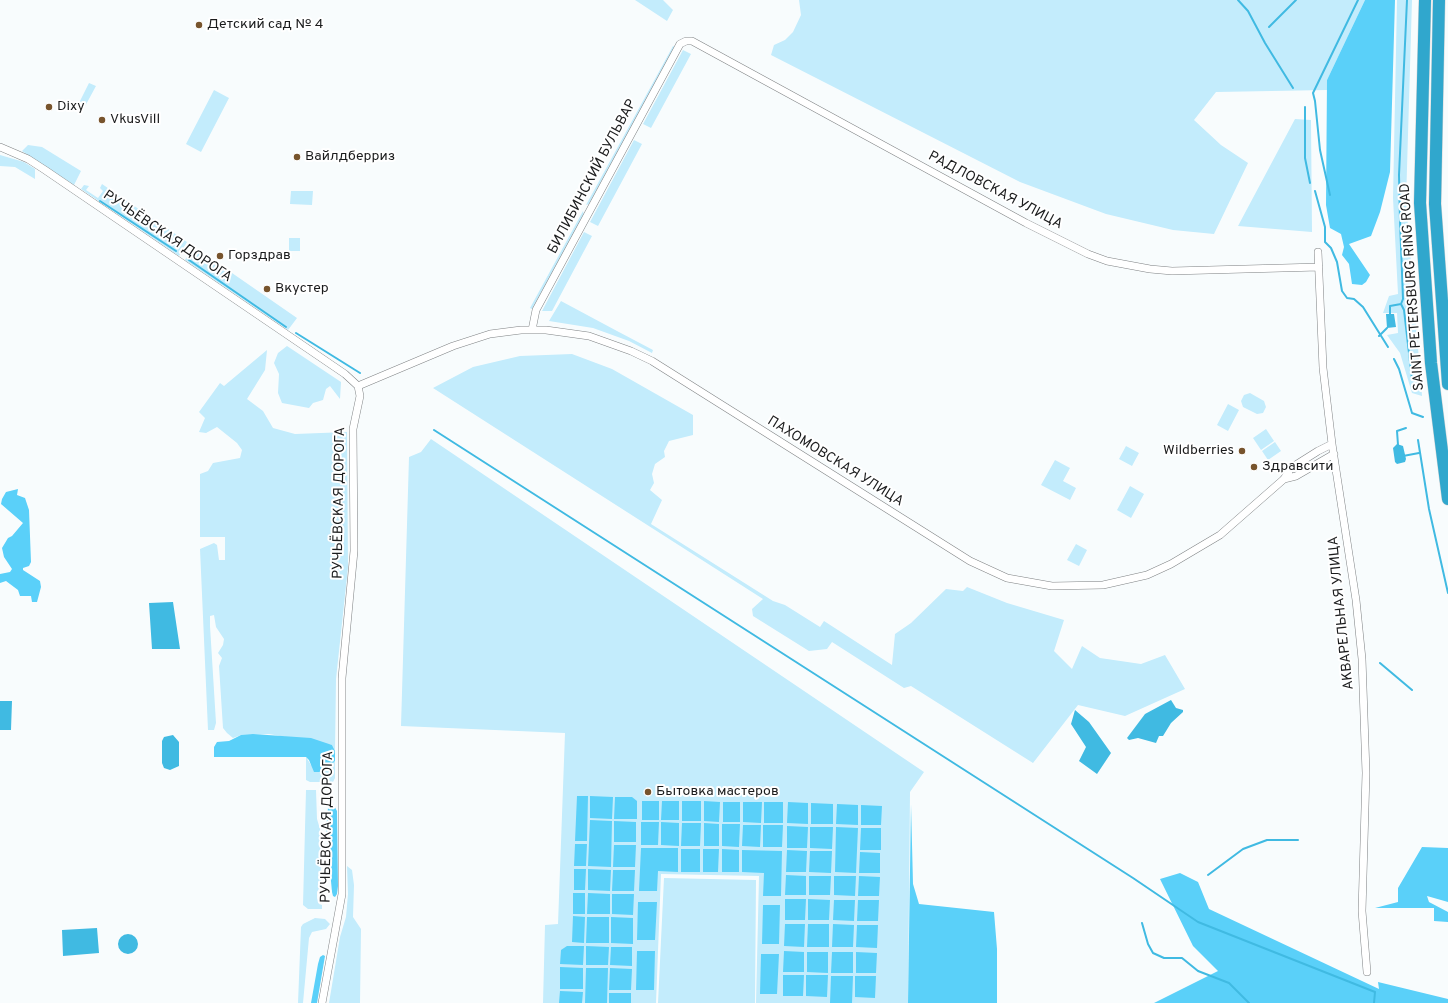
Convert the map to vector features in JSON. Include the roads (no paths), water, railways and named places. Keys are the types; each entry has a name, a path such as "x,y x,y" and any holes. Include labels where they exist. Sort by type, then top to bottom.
{"highway":[{"name":"SAINT PETERSBURG RING ROAD","path":"1425,0 1420,203 1431,363 1448,499"},
{"name":"SAINT PETERSBURG RING ROAD","path":"1439,0 1435,204 1448,384"}],"street":[{"name":"РАДЛОВСКАЯ УЛИЦА","path":"686,40 692,41 1026,223 1088,254 1108,262 1143,268 1172,270 1319,266"},
{"name":"БИЛИБИНСКИЙ БУЛЬВАР","path":"532,330 536,310 680,44 686,40"},
{"name":"РУЧЬЁВСКАЯ ДОРОГА","path":"0,147 28,159 45,170 345,374 358,386 360,396 353,429 354,551 342,678 342,894 322,1003"},
{"name":"АКВАРЕЛЬНАЯ УЛИЦА","path":"1318,252 1323,368 1332,444 1356,600 1362,659 1366,780 1362,911 1367,972"},
{"name":"ПАХОМОВСКАЯ УЛИЦА","path":"358,386 471,339 490,334 532,330 569,332 589,336 631,351 652,361 970,561 1008,578 1052,586 1081,587 1109,584 1147,575 1171,564 1220,535 1284,479 1291,468 1332,444"},
{"name":"ПАХОМОВСКАЯ УЛИЦА","path":"1284,479 1296,476 1334,454"}],"waterway":[{"path":"1238,0 1248,11 1265,43 1293,88"},
{"path":"1269,27 1296,0"},
{"path":"1330,195 1320,150 1313,93 1358,0"},
{"path":"1407,0 1399,175 1403,299 1401,304 1404,310 1412,379"},
{"path":"1305,107 1305,158 1310,183"},
{"path":"1315,191 1325,227 1325,242 1331,248 1337,262 1342,291 1347,298 1354,299 1363,307 1388,347"},
{"path":"100,201 176,251"},
{"path":"189,260 286,327"},
{"path":"1390,314 1390,306 1401,304"},
{"path":"1379,336 1387,328"},
{"path":"296,333 360,373"},
{"path":"1394,359 1399,369 1412,413 1423,417"},
{"path":"1398,445 1397,431 1406,428"},
{"path":"434,430 1133,878 1198,922 1375,992 1374,1003"},
{"path":"1418,440 1429,509 1448,593"},
{"path":"1403,456 1419,453"},
{"path":"1380,663 1412,690"},
{"path":"1208,875 1243,849 1267,840 1298,840"},
{"path":"1142,923 1148,944 1153,953 1164,958 1182,958 1198,971 1229,983 1249,1003"}],"place":[{"name":"Детский сад № 4","path":"199,25"},
{"name":"Dixy","path":"49,107"},
{"name":"VkusVill","path":"102,120"},
{"name":"Вайлдберриз","path":"297,157"},
{"name":"Горздрав","path":"220,256"},
{"name":"Вкустер","path":"267,289"},
{"name":"Wildberries","path":"1242,451"},
{"name":"Здравсити","path":"1254,467"},
{"name":"Бытовка мастеров","path":"648,792"}]}
